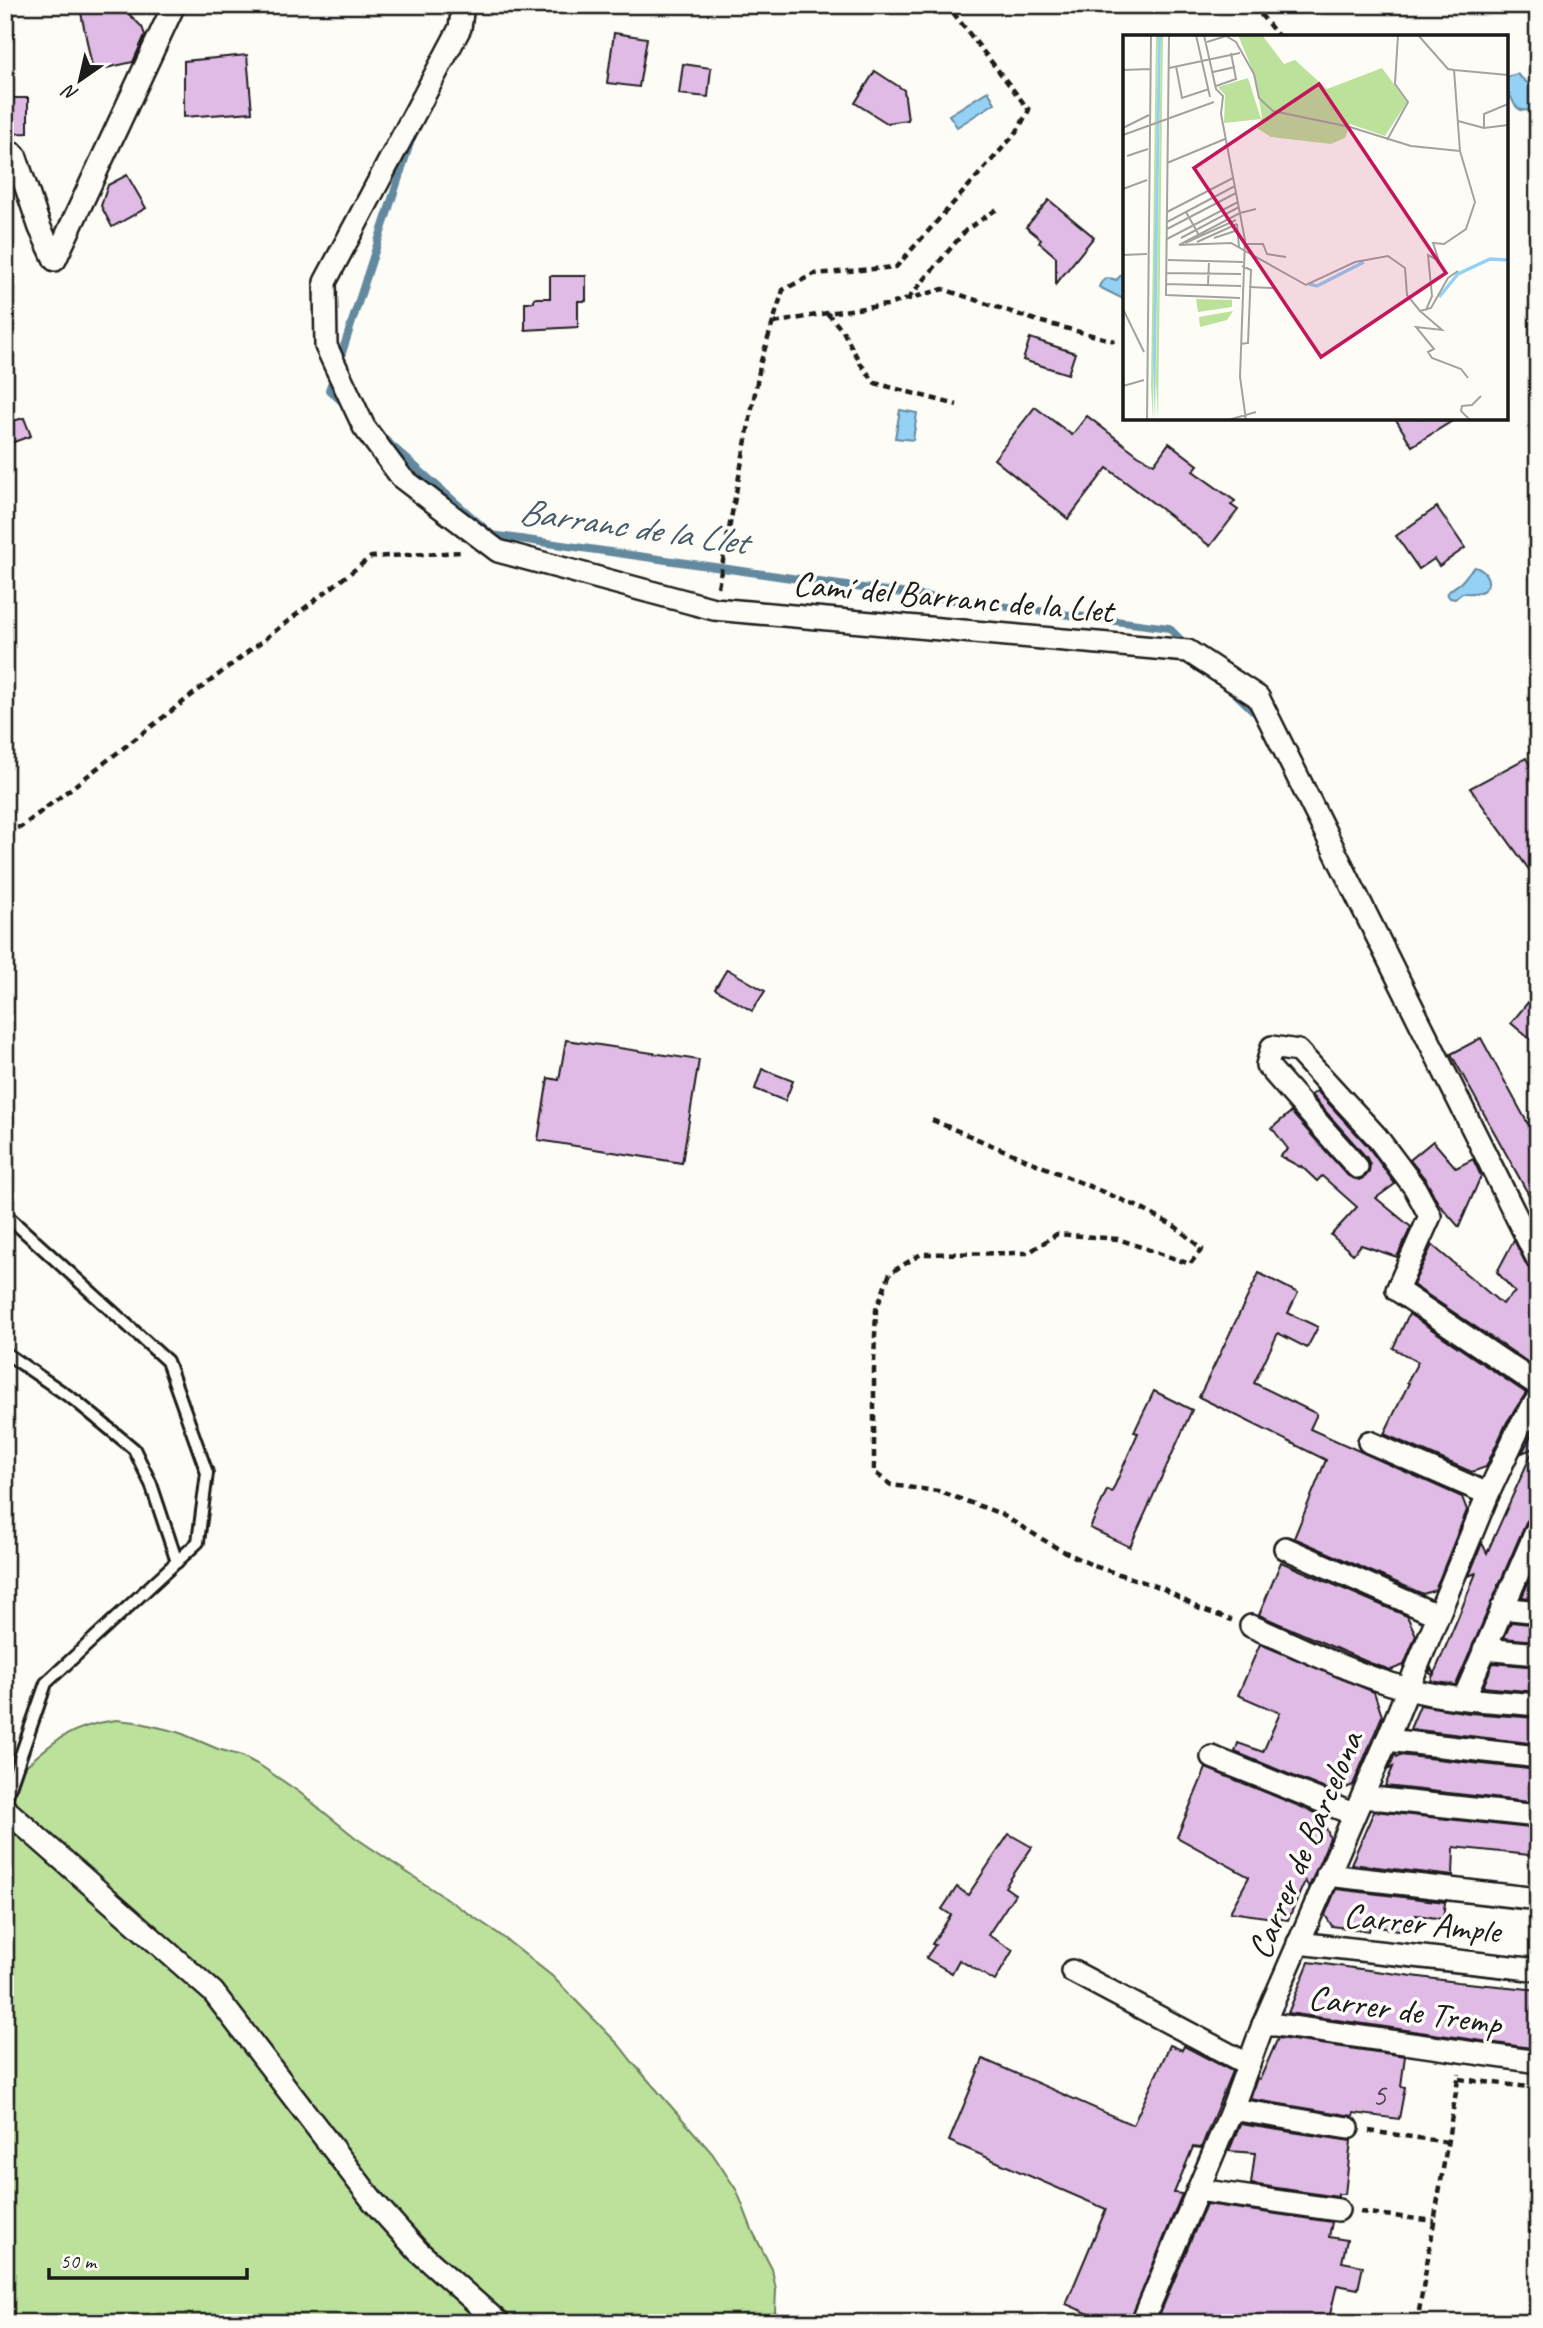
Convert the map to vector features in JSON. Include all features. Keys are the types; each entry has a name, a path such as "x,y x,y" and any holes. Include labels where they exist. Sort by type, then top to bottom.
{"street":[{"path":"5,149 15,155 40,228 55,260 174,5"},
{"name":"Camí del Barranc de la Llet","path":"463,5 460,28 325,282 326,346 364,427 402,478 498,551 714,609 1188,651 1258,696 1538,1260"},
{"path":"1357,1167 1267,1065 1272,1047 1298,1051 1376,1136 1415,1188 1430,1216 1396,1290 1538,1385"},
{"name":"Carrer de Barcelona","path":"1142,2323 1232,2109 1263,2025 1387,1740 1488,1494 1519,1428 1538,1398"},
{"path":"1369,1442 1488,1494"},
{"path":"1464,1698 1502,1608 1532,1553 1538,1527"},
{"path":"1285,1548 1437,1615"},
{"path":"1502,1608 1538,1612"},
{"path":"1251,1626 1357,1673 1407,1689 1538,1705"},
{"path":"1484,1649 1538,1654"},
{"path":"1387,1740 1538,1757"},
{"path":"1212,1757 1358,1806 1538,1816"},
{"path":"5,1809 213,1992 373,2202 418,2251 499,2323"},
{"path":"1327,1875 1538,1899"},
{"name":"Carrer Ample","path":"1298,1943 1538,1970"},
{"path":"1072,1971 1249,2065"},
{"name":"Carrer de Tremp","path":"1263,2025 1538,2062"},
{"path":"1232,2109 1348,2128"},
{"path":"1198,2190 1338,2210"}],"lane":[{"path":"5,1214 167,1361 207,1472 198,1542 46,1683 5,1801"},
{"path":"7,1354 77,1402 134,1449 151,1485 177,1562"}],"path":[{"path":"714,609 761,361 783,290 814,274 896,267 1016,133 1029,110 947,5"},
{"path":"1253,5 1277,35"},
{"path":"908,299 966,230 997,209"},
{"path":"773,323 887,305 943,289 1038,321 1115,341"},
{"path":"827,313 843,331 860,363 875,383 957,405"},
{"path":"5,830 21,827 371,557 498,551"},
{"path":"932,1120 1134,1205 1176,1227 1202,1249 1190,1264 1118,1238 1056,1234 1028,1253 921,1254 890,1273 876,1310 874,1472 891,1485 938,1491 999,1513 1057,1548 1094,1566 1162,1588 1200,1609 1251,1626"},
{"path":"1417,2323 1458,2079 1460,2053"},
{"path":"1458,2079 1538,2088"},
{"path":"1348,2128 1447,2142"},
{"path":"1338,2210 1434,2221"}],"green space":[{"path":"116,1720 178,1732 261,1766 299,1792 356,1838 499,1934 552,1976 619,2045 712,2153 737,2191 753,2232 772,2269 776,2290 775,2312 771,2323 5,2323 5,1785 43,1751 67,1734 97,1723"}],"water":[{"path":"1517,74 1536,92 1536,102 1532,108 1523,110 1517,107 1508,93 1510,76"},
{"path":"988,91 995,103 957,127 949,115"},
{"path":"1123,274 1123,299 1099,287 1106,279 1116,280"},
{"path":"900,410 917,413 913,440 895,438"},
{"path":"1475,567 1483,571 1488,578 1485,589 1476,593 1462,593 1455,599 1450,598 1447,594"}],"building":[{"path":"113,5 114,10 125,10 142,27 145,35 133,62 93,71 80,8"},
{"path":"614,33 647,38 639,87 607,83"},
{"path":"247,55 252,112 184,117 184,61"},
{"path":"683,64 711,68 708,97 679,94"},
{"path":"875,71 904,90 908,120 887,123 855,103"},
{"path":"5,98 28,98 28,133 5,134"},
{"path":"127,175 146,208 112,227 101,206 108,185"},
{"path":"1049,200 1094,237 1056,284 1056,257 1039,242 1041,239 1026,227"},
{"path":"550,276 586,276 586,301 578,301 578,327 525,330 525,302 534,302 534,298 550,298"},
{"path":"1030,338 1075,353 1068,374 1023,360"},
{"path":"1035,407 1072,435 1087,416 1154,464 1169,443 1198,465 1193,471 1235,501 1231,505 1238,510 1210,546 1107,468 1068,519 994,459"},
{"path":"24,418 31,436 5,445 5,423"},
{"path":"1396,420 1454,420 1412,446"},
{"path":"1437,507 1465,548 1439,566 1434,559 1419,569 1396,536"},
{"path":"1526,758 1538,781 1538,882 1470,788"},
{"path":"727,969 765,991 752,1011 715,989"},
{"path":"1538,990 1538,1046 1511,1023"},
{"path":"1481,1038 1528,1124 1538,1119 1538,1230 1530,1215 1536,1208 1451,1054"},
{"path":"566,1040 699,1060 682,1163 538,1140 548,1078 559,1080"},
{"path":"762,1069 793,1081 785,1101 755,1089"},
{"path":"1317,1091 1366,1144 1395,1184 1376,1198 1411,1227 1397,1257 1361,1245 1353,1254 1331,1235 1357,1207 1322,1176 1317,1181 1301,1166 1280,1156 1288,1149 1272,1128 1291,1112 1348,1176 1359,1180 1369,1172 1367,1158 1311,1095"},
{"path":"1433,1141 1456,1168 1473,1159 1481,1176 1459,1227 1438,1203 1426,1180 1410,1160"},
{"path":"1514,1240 1527,1266 1538,1273 1538,1369 1413,1285 1432,1245 1502,1304 1515,1292 1497,1272"},
{"path":"1259,1273 1298,1293 1288,1313 1318,1327 1307,1348 1278,1333 1254,1383 1317,1414 1310,1429 1462,1497 1467,1510 1435,1590 1423,1594 1294,1538 1326,1460 1199,1397"},
{"path":"1409,1314 1526,1393 1507,1422 1486,1467 1472,1472 1384,1434 1418,1362 1393,1348"},
{"path":"1154,1391 1192,1410 1130,1547 1090,1528 1107,1490 1112,1492 1138,1433 1134,1432"},
{"path":"1538,1423 1538,1514 1531,1516 1526,1522 1456,1685 1431,1681 1431,1668 1434,1674 1476,1573 1469,1576 1482,1543 1487,1553 1534,1448 1522,1453"},
{"path":"1281,1562 1407,1616 1416,1635 1404,1665 1391,1670 1370,1663 1259,1615"},
{"path":"1536,1564 1538,1599 1522,1597"},
{"path":"1511,1622 1538,1625 1538,1641 1504,1638"},
{"path":"1260,1644 1374,1692 1382,1716 1353,1785 1335,1793 1235,1752 1238,1743 1263,1752 1280,1713 1238,1695"},
{"path":"1493,1663 1538,1667 1538,1692 1483,1687"},
{"path":"1420,1705 1469,1713 1538,1718 1538,1744 1410,1729"},
{"path":"1395,1754 1397,1757 1399,1755 1538,1770 1538,1803 1385,1786"},
{"path":"1206,1768 1321,1815 1330,1838 1309,1887 1305,1881 1288,1920 1230,1912 1249,1877 1177,1837"},
{"path":"1374,1811 1538,1829 1538,1856 1454,1847 1453,1876 1351,1864"},
{"path":"1009,1834 1032,1847 1005,1887 1015,1894 988,1935 1013,1950 995,1981 959,1960 952,1973 926,1958 951,1915 942,1909 957,1887 968,1895"},
{"path":"1336,1889 1445,1902 1443,1919 1416,1915 1414,1932 1370,1926 1369,1931 1332,1926 1325,1915"},
{"path":"1309,1962 1538,1990 1538,2049 1288,2013"},
{"path":"1278,2038 1405,2056 1401,2086 1405,2087 1399,2119 1354,2113 1353,2116 1250,2099 1257,2078 1260,2079"},
{"path":"1170,2045 1182,2050 1184,2046 1232,2071 1201,2148 1193,2147 1174,2193 1182,2194 1129,2323 1110,2323 1066,2304 1106,2209 949,2141 983,2059 1133,2125"},
{"path":"1240,2124 1351,2141 1345,2194 1338,2194 1338,2197 1251,2184 1255,2153 1229,2151"},
{"path":"1206,2204 1332,2222 1329,2237 1347,2240 1342,2262 1363,2266 1358,2289 1337,2285 1328,2323 1156,2323"}],"waterway":[{"name":"Barranc de la Llet","path":"339,362 413,134"},
{"name":"Barranc de la Llet","path":"335,374 329,390 346,405"},
{"name":"Barranc de la Llet","path":"382,437 492,535 840,585 1169,628 1186,645"},
{"name":"Barranc de la Llet","path":"1233,691 1259,716"}]}
